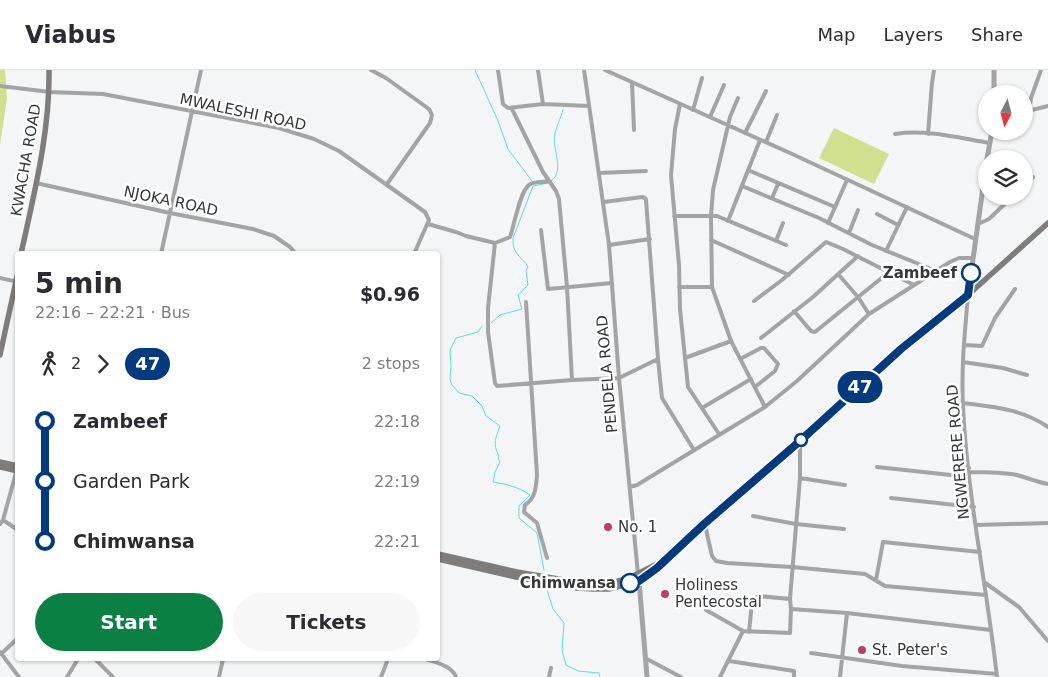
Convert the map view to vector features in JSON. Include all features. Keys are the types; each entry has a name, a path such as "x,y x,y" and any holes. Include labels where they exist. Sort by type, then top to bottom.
{"main road":[{"name":"KWACHA ROAD","path":"22,251 36,183 50,92 49,70"},
{"path":"440,559 516,577 577,588 608,589 638,578 667,558 901,349 968,295 1048,223"},
{"path":"0,355 15,291"},
{"path":"0,462 15,468"},
{"path":"0,467 15,469"},
{"path":"440,554 517,572 578,583 608,584 638,578"}],"street":[{"path":"162,251 201,70"},
{"path":"371,70 386,78 429,109 432,115 430,123 387,184"},
{"path":"498,70 504,106 512,109 543,104 589,106"},
{"path":"538,70 543,104"},
{"name":"PENDELA ROAD","path":"584,70 609,245 619,378 647,677"},
{"path":"605,70 975,239"},
{"path":"928,134 934,70"},
{"path":"994,70 994,85"},
{"path":"1033,92 1041,70"},
{"path":"693,110 702,78"},
{"path":"632,82 634,130"},
{"path":"710,117 724,85"},
{"name":"MWALESHI ROAD","path":"0,86 50,92 102,94 278,128 339,150 425,212 429,220 428,224"},
{"path":"745,133 766,92"},
{"path":"738,98 730,117 713,190 711,216 712,287 731,341 765,406"},
{"path":"680,104 675,129 671,175 680,309 688,387 718,434"},
{"path":"1033,110 1048,106"},
{"path":"512,109 548,181 556,191 558,199 567,287 572,380"},
{"path":"766,142 777,115"},
{"path":"895,134 928,134 990,143"},
{"path":"728,221 760,140"},
{"path":"989,150 990,140"},
{"path":"748,170 835,207"},
{"path":"600,173 646,171"},
{"path":"828,223 847,180"},
{"path":"415,251 428,224 495,243 510,237 523,195 528,186 531,183 544,183 548,181"},
{"name":"NJOKA ROAD","path":"36,183 170,213 253,228 274,236 293,251"},
{"path":"772,198 778,184"},
{"path":"742,186 828,223 886,251 936,271"},
{"path":"604,202 645,198 650,239 662,398 694,450"},
{"name":"NGWERERE ROAD","path":"980,205 968,295 963,362 963,403 969,470 997,676"},
{"path":"977,224 989,219 1004,205"},
{"path":"886,251 906,208"},
{"path":"849,233 858,210"},
{"path":"877,214 898,225"},
{"path":"674,216 717,216 786,245"},
{"path":"776,241 783,223"},
{"path":"541,230 548,289 612,282"},
{"path":"609,245 650,239"},
{"path":"711,240 789,275"},
{"path":"754,301 789,275 824,243 829,242 914,285"},
{"path":"495,243 488,308 488,332 497,386 506,387 532,383 619,378 658,359"},
{"path":"761,338 858,256"},
{"path":"630,487 637,485 765,406 797,381 869,314 959,258 972,258"},
{"path":"794,311 811,332 815,332 889,272"},
{"path":"838,274 858,297 869,314"},
{"path":"0,279 15,282"},
{"path":"679,286 712,287"},
{"path":"964,345 982,346 995,318 1015,289"},
{"path":"526,302 537,475 536,490 525,505 524,512 537,524 547,558"},
{"path":"685,358 731,341"},
{"path":"740,359 764,348 778,364 776,371 755,387"},
{"path":"963,362 1003,368 1027,375"},
{"path":"702,408 751,378"},
{"path":"963,403 1010,409 1027,414 1048,427"},
{"path":"706,610 743,631 790,633 792,567 800,478 800,441"},
{"path":"877,467 951,476 969,470 1017,475 1048,484"},
{"path":"15,476 1,522 15,529"},
{"path":"800,478 845,485"},
{"path":"891,498 974,507"},
{"path":"753,516 796,524 844,529"},
{"path":"977,526 1048,523"},
{"path":"704,524 712,556 716,561 727,564 792,567 865,574 885,586 986,595"},
{"path":"876,580 883,542 980,552"},
{"path":"984,582 1019,607 1048,641"},
{"path":"748,632 752,602 758,596 790,599"},
{"path":"791,609 847,613 991,630"},
{"path":"840,677 847,613"},
{"path":"720,677 743,631"},
{"path":"15,640 0,653 19,677"},
{"path":"811,653 997,676"},
{"path":"645,658 681,677"},
{"path":"66,677 77,661"},
{"path":"97,661 112,677"},
{"path":"219,677 223,661"},
{"path":"381,677 387,661"},
{"path":"431,661 452,669 456,677"},
{"path":"729,661 794,671 794,677"},
{"path":"549,677 551,668"}],"green space":[{"path":"0,70 5,70 7,98 0,145"},
{"path":"834,128 889,154 874,184 819,158"}],"waterway":[{"path":"475,70 498,121 508,149 532,181"},
{"path":"551,181 557,171 558,165 554,139 563,110"},
{"path":"491,323 500,315 522,309 518,295 528,285 526,271 528,267 516,252 513,238 533,186 548,183"},
{"path":"482,326 478,332 456,338 450,350 450,379 452,385 459,393 472,396 482,406 486,416 500,426 495,444 500,462 493,482 512,486 530,495 519,506 519,518 537,533 544,570"},
{"path":"546,587 553,609 564,623 562,650 566,665 578,671 599,673 600,677"}],"bus line":[{"name":"47","path":"630,583 639,581 657,568 901,349 968,295 971,273"}],"place":[{"name":"Zambeef","path":"971,273"},
{"name":"No. 1","path":"608,527"},
{"name":"Chimwansa","path":"630,583"},
{"name":"Holiness Pentecostal","path":"665,594"},
{"name":"St. Peter's","path":"862,650"}]}
